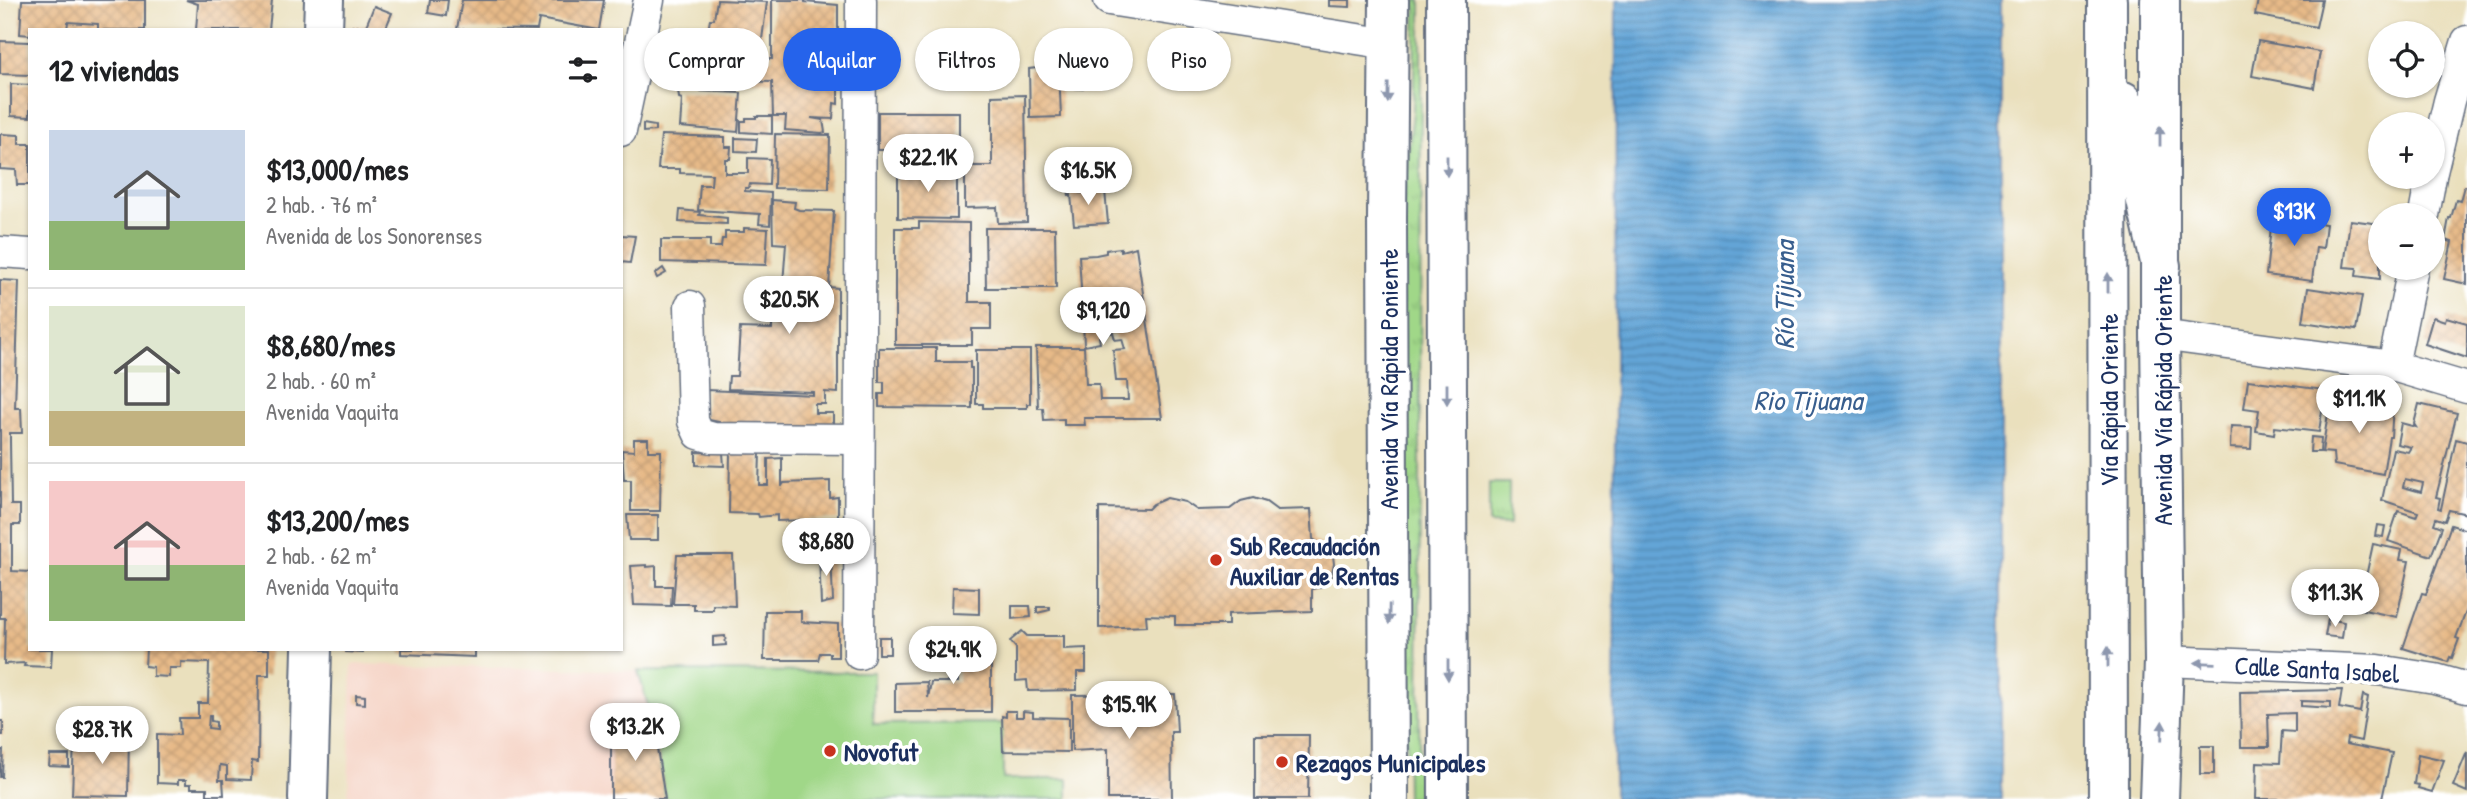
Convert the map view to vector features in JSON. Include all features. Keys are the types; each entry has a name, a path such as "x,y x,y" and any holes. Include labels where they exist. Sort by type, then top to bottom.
{"main road":[{"path":"323,28 324,0"},
{"name":"Avenida Vía Rápida Poniente","path":"1389,0 1387,257 1390,799"},
{"path":"1446,0 1448,799"},
{"name":"Avenida Vía Rápida Oriente","path":"2159,799 2164,661 2160,0"},
{"path":"2108,14 2161,266"},
{"name":"Vía Rápida Oriente","path":"2108,14 2108,799"},
{"path":"308,799 312,651"}],"street":[{"path":"623,122 649,0"},
{"path":"859,654 861,0"},
{"path":"1109,0 1389,44"},
{"path":"2445,139 2458,104 2467,41"},
{"path":"0,252 28,254"},
{"path":"2393,366 2411,280"},
{"path":"690,306 693,422 699,434 713,438 859,439"},
{"path":"2160,335 2393,366 2467,388"},
{"name":"Calle Santa Isabel","path":"2164,661 2378,670 2435,679 2467,688"}],"shaded area":[{"path":"352,664 638,671 653,723 665,799 348,799"}],"green space":[{"path":"1416,0 1421,0 1419,799 1407,799 1401,217 1413,112"},
{"path":"1489,483 1509,483 1509,525 1489,524"},
{"name":"Novofut","path":"638,671 873,672 873,724 1003,723 1003,779 1068,779 1068,799 665,799 653,723"}],"water":[{"name":"Rio Tijuana","path":"1616,0 2001,0 2001,799 1614,799"}],"building":[{"path":"22,0 145,0 145,28 98,28 98,24 68,22 67,28 28,28 28,35 20,34"},
{"path":"186,0 272,0 269,28 196,28 198,4"},
{"path":"430,0 448,0 446,16 428,13"},
{"path":"462,0 604,0 599,28 539,19 537,28 457,28"},
{"path":"717,0 767,2 764,28 709,28 710,19 714,19"},
{"path":"772,0 805,0 838,5 838,28 783,28 783,91 838,91 838,104 834,103 833,119 811,118 823,120 825,132 785,130 786,116 773,116 772,82 769,82 769,59 772,59"},
{"path":"1329,0 1350,0 1350,7 1329,6"},
{"path":"2258,0 2322,0 2316,27 2255,15"},
{"path":"374,6 392,13 386,28 353,28 366,26"},
{"path":"0,41 28,42 28,75 0,74"},
{"path":"2258,41 2320,52 2314,88 2252,76"},
{"path":"1034,68 1034,91 1060,91 1061,117 1030,118 1029,69"},
{"path":"11,84 28,85 28,117 11,116"},
{"path":"678,91 741,93 738,132 680,127 682,99 679,98"},
{"path":"1025,95 1027,222 998,223 997,207 965,208 965,166 992,166 992,96"},
{"path":"878,112 959,112 959,165 917,165 916,150 878,150"},
{"path":"756,116 772,116 772,134 741,132 741,121"},
{"path":"643,124 655,126 655,131 643,132"},
{"path":"0,134 19,135 19,144 28,144 28,185 17,185 16,170 0,169"},
{"path":"775,134 830,135 829,189 774,188"},
{"path":"661,135 725,137 725,147 731,147 730,159 725,159 725,173 748,173 748,158 770,159 769,185 750,184 745,191 771,193 770,225 759,224 760,214 698,210 700,185 711,185 712,174 658,169"},
{"path":"735,138 757,139 756,152 735,151"},
{"path":"898,169 957,169 957,219 898,218"},
{"path":"1079,185 1080,193 1105,191 1108,223 1074,225 1068,186"},
{"path":"2464,186 2467,186 2467,284 2445,279 2452,242 2445,240 2449,218 2456,200 2460,201"},
{"path":"772,200 795,202 794,208 799,210 834,211 829,287 838,288 838,393 825,392 825,404 815,404 815,413 833,413 833,425 769,433 705,419 707,390 813,395 813,392 728,389 729,376 737,376 740,328 772,329 772,287 817,288 783,284 786,244 773,243"},
{"path":"680,210 727,218 727,224 679,222"},
{"path":"2272,217 2326,224 2323,248 2316,247 2312,281 2266,275"},
{"path":"2350,220 2368,222 2368,278 2356,276 2357,268 2344,267"},
{"path":"919,222 969,223 969,302 991,302 991,329 972,329 972,345 895,345 895,228 919,228"},
{"path":"744,228 768,229 766,265 661,262 661,240 710,240 710,247 721,247 725,232 744,232"},
{"path":"985,228 1055,228 1056,288 986,288"},
{"path":"623,235 635,236 630,263 623,262"},
{"path":"1136,247 1162,418 1084,418 1085,425 1064,425 1064,419 1044,420 1043,408 1038,408 1036,347 1084,347 1086,384 1099,384 1100,400 1128,400 1127,381 1116,381 1113,350 1125,349 1122,339 1115,340 1113,332 1099,337 1100,343 1084,346 1083,318 1089,317 1087,310 1090,309 1090,303 1082,303 1079,256"},
{"path":"663,268 666,273 657,278 655,274"},
{"path":"0,280 19,281 15,408 21,408 22,433 10,433 10,442 11,505 20,505 20,525 12,525 12,571 28,572 28,651 52,651 51,667 24,666 25,663 4,664 5,618 0,618"},
{"path":"2308,288 2362,296 2356,330 2303,322"},
{"path":"2433,317 2445,321 2446,317 2467,323 2467,358 2425,344"},
{"path":"879,348 936,348 936,362 970,362 972,408 879,407 879,394 884,394 884,382 879,382"},
{"path":"976,350 1030,350 1030,404 1027,404 1027,408 983,408 983,404 976,404"},
{"path":"2248,380 2325,390 2319,432 2275,427 2274,434 2256,431 2259,410 2244,408"},
{"path":"2348,398 2393,405 2391,437 2383,474 2334,465 2333,453 2322,452 2329,407 2346,410"},
{"path":"2419,404 2457,413 2436,497 2440,498 2438,508 2441,509 2456,439 2467,442 2467,514 2449,510 2445,521 2436,518 2434,524 2442,527 2431,556 2388,541 2398,511 2416,517 2418,512 2382,500 2393,449 2408,452 2411,447 2397,444 2401,423 2416,427 2414,424","holes":["2405,479 2423,483 2421,492 2403,487"]},
{"path":"2231,426 2252,427 2251,449 2230,448"},
{"path":"2311,437 2321,438 2320,452 2310,452"},
{"path":"634,439 648,439 648,451 661,451 660,511 631,511 631,480 624,480 623,450 634,451"},
{"path":"696,452 723,453 724,466 696,465"},
{"path":"730,453 760,453 759,485 768,485 768,459 782,458 782,486 784,483 830,481 830,498 838,497 838,519 777,521 777,515 759,517 758,514 729,513"},
{"name":"Sub Recaudación Auxiliar de Rentas","path":"1167,498 1185,502 1197,510 1230,509 1241,501 1253,498 1266,502 1277,510 1311,509 1313,539 1333,556 1334,564 1327,582 1312,589 1312,611 1228,614 1228,625 1175,625 1175,616 1146,615 1147,626 1099,628 1099,508 1148,509"},
{"path":"627,515 658,515 658,540 629,540"},
{"path":"2377,525 2385,526 2383,537 2375,536"},
{"path":"2451,525 2467,530 2467,609 2456,638 2459,639 2448,662 2403,648 2422,593 2426,594"},
{"path":"2373,544 2402,550 2400,560 2409,561 2397,617 2359,609"},
{"path":"819,553 831,553 833,601 821,604"},
{"path":"677,555 733,555 735,606 713,605 713,610 694,610 694,604 673,604"},
{"path":"631,566 656,566 656,586 672,586 671,606 634,605"},
{"path":"953,587 979,588 979,614 952,613"},
{"path":"1012,606 1030,606 1031,617 1012,619"},
{"path":"1037,607 1050,607 1050,610 1037,613"},
{"path":"765,611 801,611 801,622 838,624 838,657 830,657 830,653 820,653 818,660 764,660"},
{"path":"2328,619 2344,622 2342,638 2325,636"},
{"path":"1022,631 1027,636 1064,636 1064,649 1086,648 1086,672 1077,672 1077,690 1028,691 1027,680 1016,681 1016,648 1010,641"},
{"path":"725,636 726,645 713,646 713,637"},
{"path":"879,637 890,637 890,654 879,654"},
{"path":"942,638 942,663 922,664 924,639"},
{"path":"958,641 991,641 991,712 895,712 895,683 927,682 928,698 931,682 958,682"},
{"path":"146,651 269,651 269,675 259,675 258,762 252,761 251,780 227,779 227,766 220,765 219,780 223,780 224,795 207,795 207,788 191,788 191,784 186,784 186,780 178,780 178,784 157,783 157,734 180,735 179,718 198,718 198,703 208,703 209,663 181,662 181,668 169,668 169,677 153,676 153,667 145,666","holes":["209,716 211,721 216,722 216,729 208,728"]},
{"path":"401,651 475,651 475,657 401,654"},
{"path":"2342,690 2339,708 2360,712 2363,695 2368,697 2361,741 2347,738 2346,744 2392,753 2382,799 2256,799 2257,762 2280,763 2282,731 2295,732 2295,713 2268,714 2269,747 2241,747 2240,692","holes":["2301,701 2331,702 2331,708 2301,706"]},
{"path":"1175,694 1177,732 1171,732 1172,799 1108,799 1108,749 1072,751 1072,695"},
{"path":"356,695 365,696 365,704 356,703"},
{"path":"1006,711 1016,711 1016,717 1023,717 1023,711 1033,712 1033,717 1069,718 1069,752 1003,751 1002,716 1006,717"},
{"path":"0,721 3,721 3,735 0,735"},
{"path":"611,723 653,723 665,799 611,799"},
{"path":"108,731 129,732 128,796 72,795 74,740 105,740"},
{"name":"Rezagos Municipales","path":"1255,735 1309,735 1308,799 1255,799"},
{"path":"2200,746 2214,746 2214,774 2200,774"},
{"path":"0,750 3,750 2,777 0,777"},
{"path":"2467,752 2467,792 2453,786"},
{"path":"2418,754 2444,760 2432,792 2414,784"},
{"path":"50,755 69,755 69,767 49,766"}],"place":[{"name":"Sub Recaudación Auxiliar de Rentas","path":"1216,560"},
{"name":"Novofut","path":"830,751"},
{"name":"Rezagos Municipales","path":"1282,762"}],"water label":[{"name":"Río Tijuana","path":"1784,295"}]}
